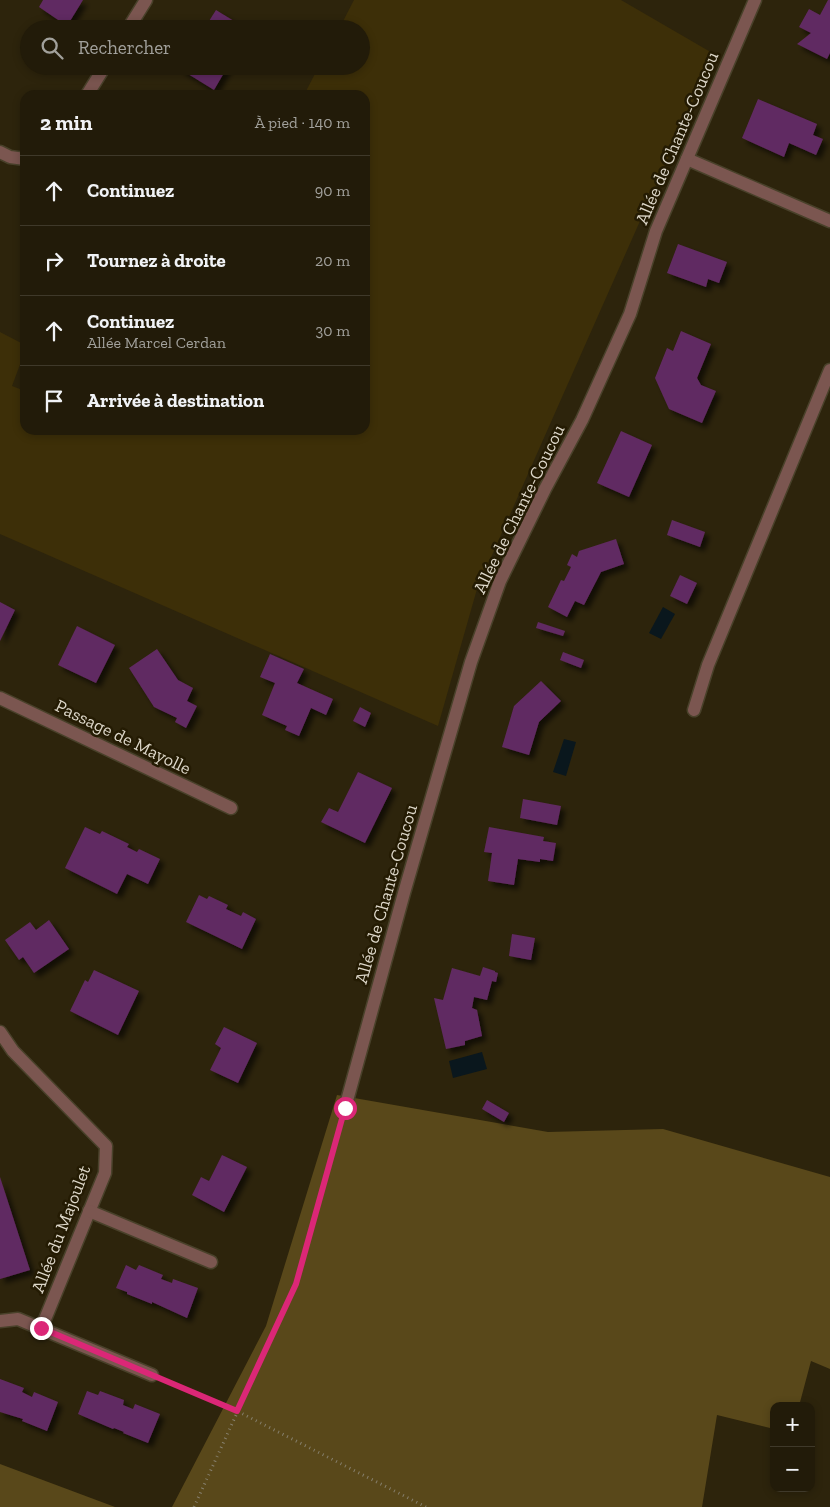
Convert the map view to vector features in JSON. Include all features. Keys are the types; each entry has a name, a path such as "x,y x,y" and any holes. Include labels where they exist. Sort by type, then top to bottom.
{"street":[{"path":"134,20 146,0"},
{"name":"Allée de Chante-Coucou","path":"345,1108 468,671 496,590 545,488 582,420 630,314 656,231 754,0"},
{"path":"91,90 100,75"},
{"path":"0,152 10,157 20,158"},
{"path":"687,159 830,221"},
{"path":"694,710 708,665 830,370"},
{"name":"Passage de Mayolle","path":"0,698 231,808"},
{"name":"Allée du Majoulet","path":"0,1032 13,1051 106,1146 105,1172 41,1328"},
{"path":"89,1211 211,1262"},
{"path":"0,1322 18,1318 152,1375"}],"path":[{"path":"194,1507 296,1284 345,1108"},
{"path":"152,1375 237,1411 426,1507"}],"shaded area":[{"path":"354,0 621,0 714,54 477,589 438,726 0,534 0,332 20,342 20,364 12,386 20,389 20,435 370,435 370,90 307,90 314,75 370,75 370,20 344,20"},
{"path":"663,607 675,614 661,639 649,633"},
{"path":"564,739 576,742 566,776 553,772"},
{"path":"482,1052 487,1069 453,1078 449,1061"},
{"path":"337,1095 548,1132 663,1129 830,1177 830,1369 811,1361 800,1402 770,1402 770,1428 717,1415 702,1507 172,1507 266,1326"},
{"path":"0,1464 115,1507 0,1507"}],"building":[{"path":"43,0 83,0 71,20 58,20 39,7"},
{"path":"828,0 830,0 830,53 827,59 797,44 811,33 799,27 809,9 820,15"},
{"path":"216,10 232,20 210,20"},
{"path":"190,75 223,75 214,90"},
{"path":"758,99 817,124 813,135 823,139 816,155 789,143 784,157 742,138"},
{"path":"678,244 727,262 719,283 708,279 706,287 667,273"},
{"path":"681,331 711,344 697,378 701,385 716,391 702,423 669,409 655,378 667,348 673,351"},
{"path":"621,431 652,445 629,497 597,483"},
{"path":"672,520 705,532 700,547 667,535"},
{"path":"616,539 624,564 601,572 584,605 575,601 567,617 548,607 561,580 564,581 571,567 567,565 572,554 577,557 579,551"},
{"path":"680,575 697,583 687,604 670,596"},
{"path":"0,602 15,610 0,641"},
{"path":"538,622 565,631 563,636 536,628"},
{"path":"77,626 115,645 96,683 58,665"},
{"path":"157,649 178,680 193,688 187,701 197,706 186,728 175,722 177,718 154,707 129,668"},
{"path":"563,652 584,660 581,668 560,660"},
{"path":"270,654 304,669 297,683 333,699 326,715 311,708 299,736 285,730 287,726 262,715 275,683 260,677"},
{"path":"541,681 561,701 539,722 529,755 502,747 514,706"},
{"path":"360,707 371,713 365,727 353,721"},
{"path":"358,772 392,788 365,843 321,822 329,808 338,812"},
{"path":"523,799 561,806 557,825 520,818"},
{"path":"85,827 100,834 102,831 129,844 127,847 137,852 139,849 160,859 148,884 127,874 117,894 65,868"},
{"path":"489,827 544,837 543,841 556,843 553,861 540,859 540,862 518,859 514,885 488,881 492,853 484,852"},
{"path":"199,895 207,899 209,896 228,905 226,909 241,916 243,912 256,919 242,949 186,922"},
{"path":"49,920 69,949 34,973 23,957 19,960 5,940 30,922 36,930"},
{"path":"512,934 535,938 531,960 509,956"},
{"path":"483,967 498,973 496,982 492,981 487,1000 474,997 472,1008 477,1010 482,1036 465,1041 465,1045 446,1049 434,998 443,1000 452,968 480,976"},
{"path":"94,970 139,991 118,1035 70,1011 85,980 88,982"},
{"path":"224,1027 257,1043 238,1083 210,1070 221,1048 215,1044"},
{"path":"487,1100 509,1113 504,1122 482,1109"},
{"path":"222,1155 247,1167 224,1212 192,1195 201,1177 209,1181"},
{"path":"0,1177 30,1270 0,1279"},
{"path":"126,1265 136,1270 139,1265 163,1275 161,1279 172,1283 173,1279 198,1288 187,1318 116,1288"},
{"path":"0,1379 24,1388 22,1392 32,1397 34,1392 58,1402 47,1431 22,1421 23,1419 0,1412"},
{"path":"87,1391 98,1395 100,1391 124,1400 123,1405 133,1409 135,1404 160,1414 148,1443 78,1414"}],"route":[{"path":"41,1328 237,1411 296,1284 345,1108"}]}
